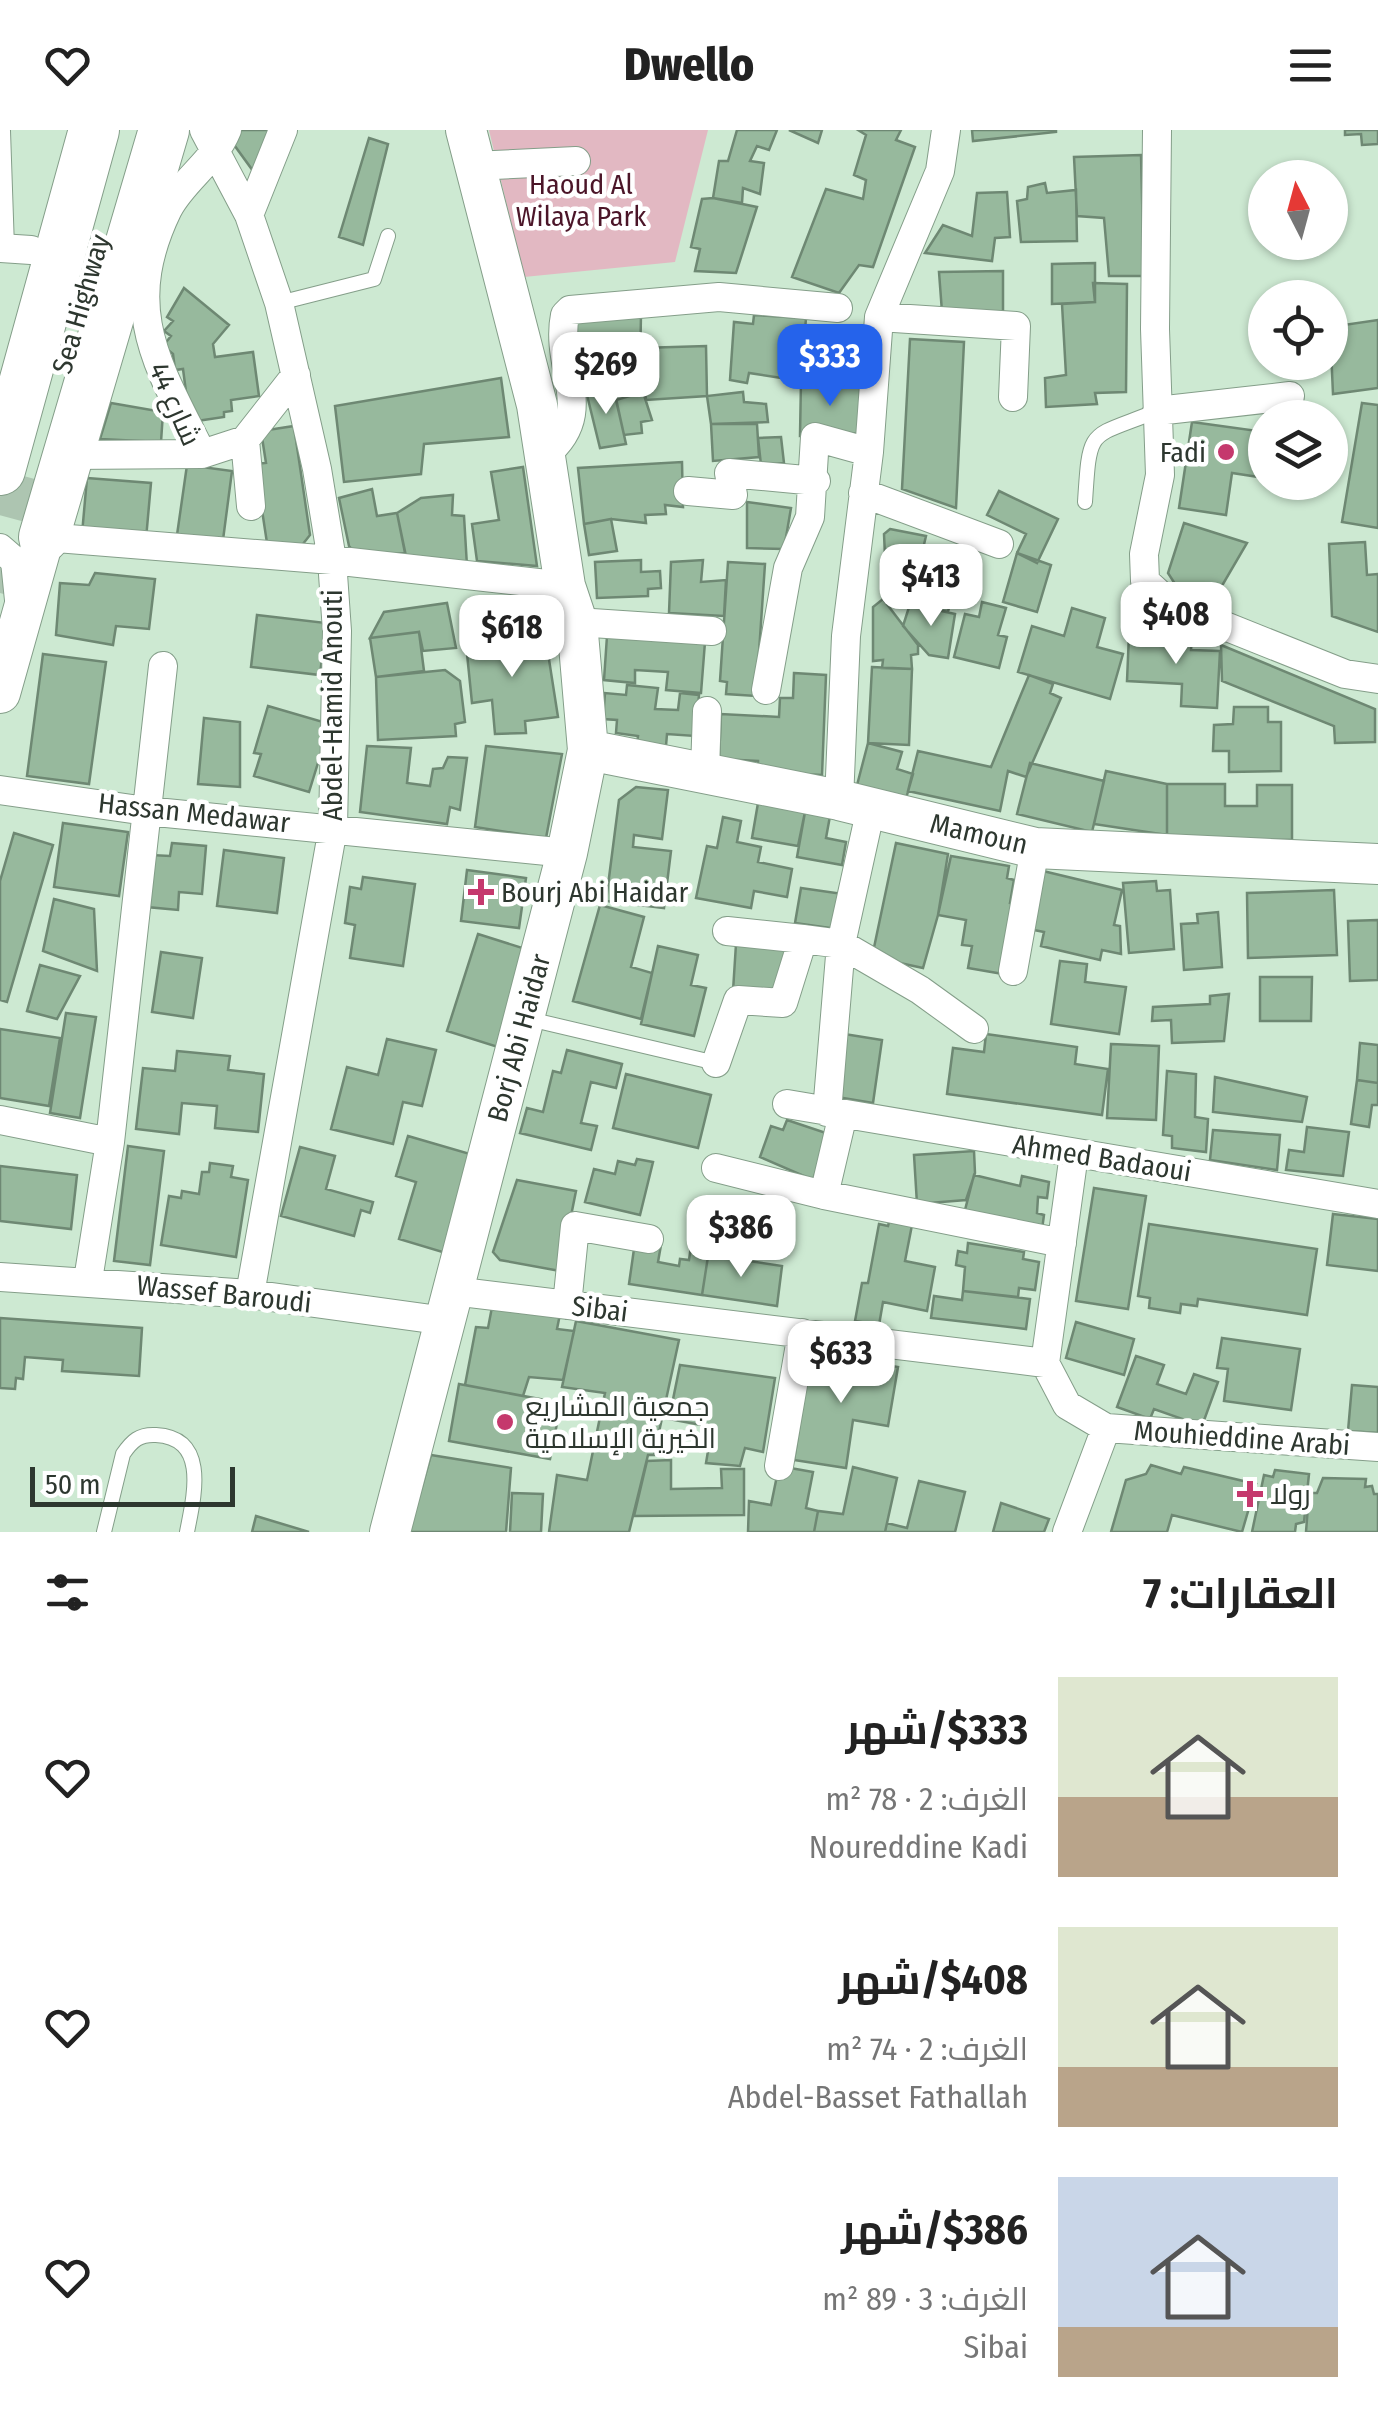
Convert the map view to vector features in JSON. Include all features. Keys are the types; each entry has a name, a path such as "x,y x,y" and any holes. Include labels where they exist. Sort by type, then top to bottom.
{"highway":[{"path":"0,366 13,249 66,130"},
{"name":"Sea Highway","path":"33,468 94,130"},
{"name":"Sea Highway","path":"33,468 134,130"},
{"path":"22,542 33,468 164,130"}],"street":[{"path":"250,215 283,130"},
{"path":"824,1195 835,1113 841,944 855,804 846,636 870,452 879,317 940,171 946,130"},
{"path":"1157,130 1156,410 1160,475 1144,554 1145,581 1168,602 1190,612 1345,674 1378,679"},
{"name":"شارع 44","path":"33,468 202,454 150,350 143,286 169,207 216,138"},
{"name":"Abdel-Hamid Anouti","path":"216,138 250,215 279,303 332,560 337,632 332,828 250,1294"},
{"path":"470,148 576,160"},
{"name":"Borj Abi Haidar","path":"390,1532 567,853 588,750 571,604 537,405 470,148"},
{"path":"545,455 564,439 572,422 563,334 570,310 718,297 777,299 838,308"},
{"path":"879,317 1016,326 1013,397"},
{"path":"202,454 245,440 296,375"},
{"path":"1156,410 1290,396"},
{"path":"766,690 788,568 810,517 816,481 815,437 870,452"},
{"path":"245,440 251,506"},
{"path":"688,492 733,495 728,473 816,481"},
{"path":"863,493 999,544"},
{"path":"0,693 20,621 22,542 332,560 712,632"},
{"path":"88,1280 110,1142 163,666"},
{"path":"705,771 707,712"},
{"name":"Mamoun","path":"588,750 705,771 1034,848 1378,864"},
{"name":"Hassan Medawar","path":"0,790 146,811 567,853"},
{"path":"1014,971 1034,848"},
{"path":"727,931 841,944 920,990 974,1028"},
{"path":"716,1064 738,1000 783,1003 803,939"},
{"name":"Ahmed Badaoui","path":"786,1104 1378,1204"},
{"path":"0,1120 110,1142"},
{"path":"1067,1532 1106,1428 1067,1406 1045,1363 1074,1154"},
{"path":"716,1168 824,1195 1062,1243"},
{"path":"567,1305 575,1226 649,1239"},
{"name":"Wassef Baroudi","path":"0,1277 450,1306"},
{"name":"Sibai","path":"450,1306 567,1305 1045,1363"},
{"path":"779,1466 802,1333"},
{"name":"Mouhieddine Arabi","path":"1106,1428 1378,1448"}],"lane":[{"path":"3,132 13,249"},
{"path":"279,303 374,279 388,236"},
{"path":"1084,502 1088,446 1094,436 1156,410"},
{"path":"524,1018 716,1064"},
{"path":"104,1532 124,1454 130,1443 147,1434 178,1439 190,1452 195,1488 187,1532"}],"green space":[{"name":"Haoud Al Wilaya Park","path":"489,130 708,130 675,262 524,277"}],"building":[{"path":"237,130 271,130 256,175 232,142"},
{"path":"737,130 777,130 769,150 757,146 750,161 764,163 760,194 743,188 742,203 713,198 719,161 728,161"},
{"path":"789,130 822,130 818,143"},
{"path":"858,130 901,130 896,140 915,147 873,267 859,265 839,293 792,277 826,189 863,199 866,180 854,175 866,135"},
{"path":"972,130 1056,130 1056,132 973,141"},
{"path":"1345,130 1378,130 1378,144 1362,145 1361,134 1345,135"},
{"path":"369,138 388,144 363,245 339,237"},
{"path":"1141,155 1144,276 1109,276 1104,218 1077,216 1074,157"},
{"path":"1045,183 1047,193 1076,190 1077,241 1021,242 1017,201 1027,199 1028,187"},
{"path":"1007,192 1010,237 995,238 992,261 925,253 943,225 972,236 977,193"},
{"path":"702,199 757,207 736,273 695,271 700,249 691,247"},
{"path":"1095,263 1095,302 1052,304 1052,264"},
{"path":"1003,271 1003,314 942,312 939,272"},
{"path":"1093,283 1127,284 1126,392 1095,393 1097,404 1046,407 1045,378 1066,375 1062,304 1095,302"},
{"path":"184,288 229,325 213,344 215,357 253,352 259,396 231,400 232,411 224,412 224,417 190,422 183,369 175,370 173,354 163,346 171,336 164,331 173,321 167,317"},
{"path":"641,314 640,368 581,379 573,321"},
{"path":"754,315 806,318 801,381 749,373 747,383 730,380 734,322 753,324"},
{"path":"1378,320 1378,388 1333,394 1332,380 1348,380 1348,324"},
{"path":"806,326 851,331 844,383 801,381"},
{"path":"910,339 964,342 956,508 902,489"},
{"path":"706,346 707,396 646,400 641,348"},
{"path":"501,378 509,437 424,444 421,474 344,482 335,406"},
{"path":"801,381 863,386 860,433 800,436"},
{"path":"613,385 626,444 600,448 586,391"},
{"path":"643,392 652,420 641,422 642,433 624,435 616,400"},
{"path":"743,392 744,402 766,404 768,422 711,424 707,396"},
{"path":"111,403 163,412 161,442 100,439"},
{"path":"1362,403 1378,405 1378,528 1342,522"},
{"name":"Fadi","path":"1192,422 1248,430 1248,475 1232,473 1226,515 1179,508"},
{"path":"711,424 757,424 759,457 713,461"},
{"path":"294,426 310,535 299,549 267,543 255,464 266,463 261,431"},
{"path":"781,437 784,463 761,465 758,438"},
{"path":"682,462 683,507 665,505 666,514 645,515 646,523 611,519 584,524 578,468"},
{"path":"187,465 232,471 223,540 177,535"},
{"path":"523,467 537,566 477,561 472,524 499,520 491,472"},
{"path":"87,478 151,483 146,539 82,534"},
{"path":"372,489 377,516 397,513 405,553 355,553 349,546 339,498"},
{"path":"999,491 1058,519 1037,563 1017,553 1026,534 987,515"},
{"path":"453,495 452,515 464,516 467,566 407,561 397,513 421,498"},
{"path":"747,502 791,508 784,549 747,548"},
{"path":"611,519 617,551 589,555 584,524"},
{"path":"1184,523 1247,543 1216,596 1175,584 1168,573"},
{"path":"890,529 926,536 912,595 899,593 898,602 887,602 884,534"},
{"path":"1365,542 1367,575 1378,574 1378,632 1332,616 1329,544"},
{"path":"1017,553 1051,565 1037,612 1003,602"},
{"path":"930,556 959,562 948,612 910,604 920,560 929,561"},
{"path":"641,560 641,572 660,571 661,588 648,589 648,596 597,598 595,562"},
{"path":"703,560 701,582 726,580 724,616 669,613 671,562"},
{"path":"728,562 765,564 756,696 726,694 727,682 720,681"},
{"path":"95,573 155,579 149,629 116,626 113,645 56,635 60,583 89,585"},
{"path":"883,599 918,645 918,654 911,655 912,669 882,668 883,660 873,661 873,607"},
{"path":"982,602 1006,608 998,635 1007,637 999,668 954,657 965,614 979,617"},
{"path":"447,603 456,648 423,651 419,632 370,638 384,612"},
{"path":"910,604 955,614 948,658 929,655 903,626"},
{"path":"1072,608 1105,618 1097,647 1123,654 1110,699 1018,672 1032,626 1064,636"},
{"path":"257,615 326,623 320,675 251,667"},
{"path":"419,632 424,671 376,677 370,638"},
{"path":"489,632 493,644 545,634 558,717 525,721 526,733 495,734 492,700 472,703 465,634"},
{"path":"1129,634 1192,637 1191,650 1220,651 1217,708 1181,706 1182,684 1127,681"},
{"path":"607,636 705,642 701,693 666,690 668,672 635,670 635,683 604,680"},
{"path":"1221,645 1375,709 1375,742 1335,743 1334,726 1222,681"},
{"path":"43,654 106,662 89,784 27,776"},
{"path":"872,667 912,669 909,745 868,743"},
{"path":"445,670 460,681 465,722 455,724 456,736 378,740 376,677"},
{"path":"794,673 826,675 822,775 758,772 758,761 719,759 721,714 779,717 780,698 793,698"},
{"path":"1029,675 1053,684 1050,693 1061,698 1026,777 1008,771 1000,811 908,791 918,751 991,767"},
{"path":"627,685 658,688 655,709 678,710 680,693 699,695 695,736 667,734 666,746 637,743 638,736 616,733 617,720 603,719 605,693 626,695"},
{"path":"268,706 330,724 309,792 254,776 261,754 254,753"},
{"path":"1234,707 1268,707 1268,722 1281,722 1281,771 1229,772 1229,751 1213,751 1214,725 1233,724"},
{"path":"204,718 240,722 240,787 198,784"},
{"path":"868,743 902,752 897,769 913,774 905,802 856,789"},
{"path":"367,746 411,748 407,783 430,786 433,769 443,768 448,757 467,758 460,810 450,807 447,824 360,812"},
{"path":"486,746 562,754 546,838 475,827"},
{"path":"1030,763 1104,781 1092,832 1017,814"},
{"path":"1106,771 1167,784 1167,835 1094,824"},
{"path":"1167,784 1225,784 1225,806 1257,806 1257,785 1292,785 1292,840 1167,840"},
{"path":"636,787 668,790 662,839 634,835 633,847 671,851 664,908 606,901 619,800"},
{"path":"758,803 805,812 798,846 752,838"},
{"path":"805,812 830,816 826,838 846,842 842,865 797,857"},
{"path":"723,817 741,821 737,842 761,847 758,862 792,869 787,897 754,891 751,908 696,898 707,846 717,848"},
{"path":"63,823 128,832 119,896 54,887"},
{"path":"14,833 53,845 7,1002 0,1000 0,881"},
{"path":"172,843 206,846 202,894 179,892 178,910 147,907 151,855 170,856"},
{"path":"896,843 948,854 938,915 923,968 872,957"},
{"path":"224,850 284,858 277,913 217,906"},
{"path":"951,856 1009,866 1007,878 1014,880 1010,903 1016,904 1003,974 968,968 972,946 962,945 966,920 938,915"},
{"path":"467,870 526,878 519,928 461,921"},
{"path":"1043,871 1122,890 1114,925 1120,926 1121,954 1102,950 1100,960 1041,946 1044,932 1029,929"},
{"path":"363,877 415,884 403,966 350,958 355,925 345,923 350,887 361,889"},
{"path":"1156,881 1157,891 1170,890 1174,949 1129,953 1123,883"},
{"path":"801,888 843,894 837,929 795,923"},
{"path":"1334,890 1337,955 1248,958 1247,893"},
{"path":"54,899 94,909 97,971 43,951"},
{"path":"600,905 644,917 631,967 652,973 641,1019 573,1001"},
{"path":"1218,912 1222,967 1184,970 1181,924 1198,923 1197,914"},
{"path":"1378,920 1378,980 1350,981 1348,921"},
{"path":"478,934 532,951 501,1048 447,1031"},
{"path":"736,944 789,947 779,995 733,991"},
{"path":"658,946 698,955 691,985 706,988 694,1036 641,1024"},
{"path":"161,952 202,958 193,1018 152,1012"},
{"path":"1060,961 1087,964 1085,982 1126,987 1119,1034 1051,1024"},
{"path":"40,965 80,976 57,1019 27,1011"},
{"path":"1260,977 1312,977 1311,1021 1260,1021"},
{"path":"1229,994 1224,1041 1172,1043 1171,1020 1152,1021 1153,1007 1210,1004 1210,996"},
{"path":"66,1013 96,1017 80,1118 50,1113"},
{"path":"0,1029 60,1038 49,1106 0,1098"},
{"path":"838,1033 882,1040 873,1103 837,1097"},
{"path":"986,1034 1077,1047 1075,1064 1108,1069 1102,1115 947,1094 953,1048 984,1052"},
{"path":"387,1039 436,1050 422,1106 403,1102 393,1144 331,1129 347,1067 378,1075"},
{"path":"1360,1043 1378,1045 1378,1083 1357,1080"},
{"path":"1111,1044 1159,1046 1156,1120 1107,1118"},
{"path":"567,1050 622,1064 616,1088 591,1082 581,1123 597,1126 591,1150 520,1133 527,1108 543,1112 553,1071 561,1073"},
{"path":"177,1051 230,1056 228,1070 264,1074 258,1132 215,1128 217,1106 182,1103 179,1134 136,1129 143,1068 175,1071"},
{"path":"1167,1071 1196,1074 1195,1117 1208,1119 1206,1152 1172,1148 1172,1136 1163,1135"},
{"path":"626,1074 711,1095 698,1148 613,1128"},
{"path":"1215,1077 1307,1097 1302,1122 1213,1112"},
{"path":"1357,1080 1378,1083 1378,1105 1372,1105 1369,1127 1351,1124"},
{"path":"787,1120 829,1134 813,1180 760,1157 771,1126 783,1130"},
{"path":"1307,1127 1349,1132 1343,1176 1286,1170 1289,1150 1304,1152"},
{"path":"1213,1130 1280,1135 1277,1170 1210,1160"},
{"path":"408,1136 477,1156 449,1254 399,1239 416,1182 396,1176"},
{"path":"128,1146 164,1151 150,1265 114,1261"},
{"path":"300,1147 335,1156 326,1189 373,1202 370,1213 361,1210 354,1236 281,1216"},
{"path":"974,1151 975,1173 966,1200 917,1204 914,1155"},
{"path":"637,1159 653,1162 640,1215 585,1202 594,1169 615,1174 618,1161 635,1165"},
{"path":"210,1163 233,1166 231,1177 248,1180 236,1257 161,1245 169,1196 181,1198 182,1191 199,1194 202,1172 209,1172"},
{"path":"0,1166 77,1175 71,1229 0,1221"},
{"path":"974,1175 1020,1186 1022,1176 1049,1182 1047,1198 1038,1197 1037,1213 1044,1215 1041,1237 964,1214"},
{"path":"517,1180 576,1191 560,1271 500,1260 493,1252"},
{"path":"1094,1188 1146,1196 1128,1309 1076,1301"},
{"path":"892,1210 912,1225 905,1261 935,1267 927,1311 883,1302 879,1325 855,1321 862,1283 868,1283 879,1224 888,1226"},
{"path":"1333,1214 1378,1219 1378,1271 1327,1265"},
{"path":"1149,1224 1317,1249 1307,1315 1198,1299 1197,1306 1181,1304 1180,1313 1149,1308 1150,1298 1138,1296"},
{"path":"635,1242 661,1245 658,1262 679,1266 680,1259 689,1260 691,1246 709,1250 702,1295 629,1284"},
{"path":"968,1243 1024,1252 1023,1259 1039,1262 1035,1290 1019,1288 1018,1297 963,1291 965,1267 956,1265 958,1251 967,1253"},
{"path":"709,1250 729,1252 729,1258 782,1266 777,1306 702,1295"},
{"path":"963,1291 1030,1299 1026,1329 931,1318 934,1296 962,1300"},
{"path":"493,1302 560,1314 557,1329 574,1331 563,1380 529,1377 523,1396 465,1385 476,1327 488,1328"},
{"path":"0,1318 142,1328 139,1376 62,1371 63,1360 25,1357 23,1379 16,1378 15,1389 0,1388"},
{"path":"576,1321 679,1340 654,1455 648,1455 629,1532 549,1532 557,1475 587,1480 605,1393 562,1387"},
{"path":"1076,1322 1134,1339 1124,1375 1066,1358"},
{"path":"1222,1338 1300,1349 1291,1410 1224,1401 1228,1369 1217,1368"},
{"path":"811,1353 898,1367 888,1426 853,1420 846,1468 794,1460"},
{"path":"1136,1356 1164,1365 1157,1384 1186,1394 1194,1374 1218,1382 1202,1426 1154,1409 1150,1419 1117,1407"},
{"path":"680,1365 775,1378 763,1452 745,1448 740,1466 706,1463 712,1427 669,1419"},
{"name":"جمعية المشاريع الخيرية الإسلامية","path":"459,1384 561,1403 550,1459 449,1441"},
{"path":"1352,1385 1378,1387 1378,1433 1348,1431"},
{"path":"431,1455 511,1468 506,1532 409,1532"},
{"path":"671,1460 671,1489 722,1488 721,1469 744,1469 744,1515 634,1516 647,1461"},
{"path":"1151,1465 1181,1474 1184,1467 1256,1484 1242,1532 1172,1515 1167,1532 1111,1532 1126,1480 1146,1474"},
{"path":"779,1466 813,1472 806,1508 818,1511 814,1532 748,1532 749,1501 771,1505"},
{"path":"853,1467 897,1478 885,1532 814,1532 818,1511 843,1514"},
{"path":"1275,1470 1309,1474 1304,1522 1296,1524 1295,1532 1252,1532 1264,1475 1273,1477"},
{"path":"1323,1478 1366,1479 1365,1487 1372,1486 1374,1494 1378,1494 1378,1532 1306,1532 1309,1493 1317,1493"},
{"path":"919,1481 965,1492 955,1532 885,1532 887,1523 907,1528"},
{"path":"512,1493 543,1494 541,1532 510,1532"},
{"path":"1001,1503 1049,1519 1044,1532 993,1532"},
{"path":"256,1516 309,1532 252,1532"}],"tunnel":[{"path":"0,593 31,478"}],"place":[{"name":"Fadi","path":"1226,452"},
{"name":"Bourj Abi Haidar","path":"481,892"},
{"name":"جمعية المشاريع الخيرية الإسلامية","path":"505,1422"},
{"name":"رولا","path":"1250,1494"}]}
